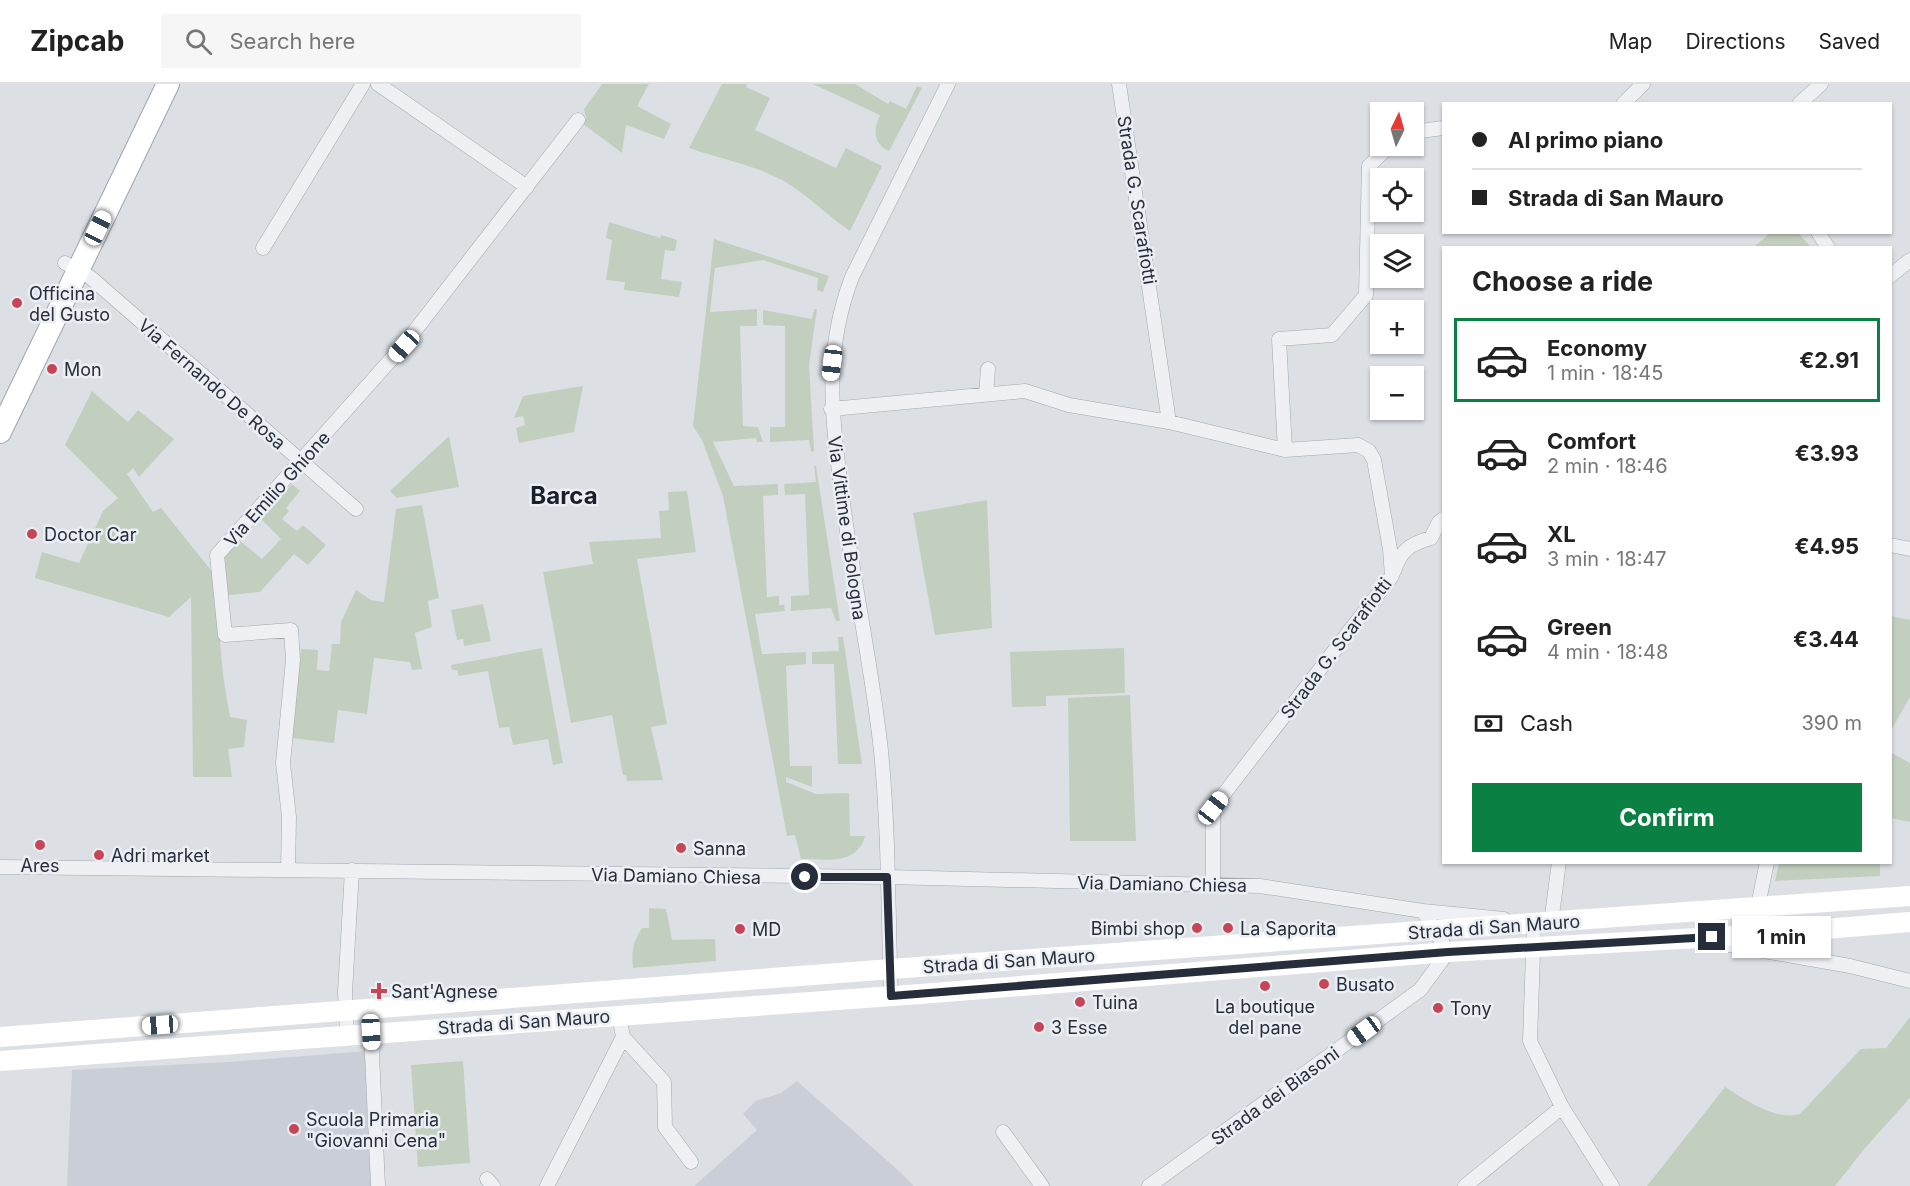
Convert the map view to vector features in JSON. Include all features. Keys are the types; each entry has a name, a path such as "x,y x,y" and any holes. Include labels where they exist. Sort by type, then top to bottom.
{"main road":[{"path":"0,432 152,84"},
{"path":"0,397 168,84"},
{"name":"Strada di San Mauro","path":"0,1037 890,969 1910,896"},
{"name":"Strada di San Mauro","path":"0,1061 371,1032 891,996 1448,952 1752,935 1910,922"}],"street":[{"path":"263,248 363,84"},
{"path":"378,84 527,187"},
{"name":"Via Vittime di Bologna","path":"891,996 881,750 831,409 830,379 841,304 857,264 948,84"},
{"name":"Strada G. Scarafiotti","path":"1119,84 1169,422"},
{"path":"1625,102 1643,84"},
{"path":"1801,102 1821,84"},
{"name":"Via Emilio Ghione","path":"288,870 289,817 283,763 293,660 291,630 225,635 217,555 404,346 578,120"},
{"path":"1424,131 1442,128"},
{"path":"1285,450 1279,339 1332,334 1366,295 1369,166 1379,156"},
{"path":"1892,274 1910,260"},
{"name":"Via Fernando De Rosa","path":"72,266 356,509"},
{"path":"986,394 988,369"},
{"name":"Strada G. Scarafiotti","path":"831,409 1025,391 1070,405 1169,422 1285,450 1358,445 1369,451 1374,460 1392,576 1213,808 1213,886"},
{"path":"1392,576 1400,554 1419,542 1431,538 1442,520"},
{"path":"1892,545 1910,549"},
{"path":"1558,864 1533,947 1530,1041 1542,1071 1562,1107 1612,1186"},
{"path":"1752,935 1767,864"},
{"name":"Via Damiano Chiesa","path":"0,867 887,877 1260,886 1423,911 1542,923"},
{"path":"347,1034 345,1011 352,870"},
{"path":"1423,911 1448,952"},
{"path":"1692,938 1850,966 1910,981"},
{"name":"Strada dei Biasoni","path":"1149,1186 1420,990 1448,952"},
{"path":"620,1015 623,1037 664,1082 665,1127 691,1162"},
{"path":"371,1032 378,1186"},
{"path":"547,1186 623,1037"},
{"path":"1465,1186 1562,1107"},
{"path":"1003,1132 1042,1186"}],"shaded area":[{"path":"367,1051 374,1186 67,1186 72,1070 228,1062"},
{"path":"797,1081 914,1186 694,1186 757,1130 743,1114 756,1101 781,1093"}],"green space":[{"path":"602,84 649,84 637,106 671,124 664,139 626,125 622,153 583,124 586,118 584,109"},
{"path":"722,84 747,84 746,87 770,98 755,130 836,168 846,148 882,166 850,231 800,192 771,174 689,148"},
{"path":"813,84 855,84 888,104 890,101 906,109 917,86 922,88 889,151 880,144 876,136 876,126 880,115"},
{"path":"609,222 660,238 661,235 677,240 675,251 665,250 661,279 682,282 679,297 624,290 625,282 606,280 612,240 606,238"},
{"path":"1769,234 1799,234 1810,246 1755,246"},
{"path":"714,239 829,276 823,292 817,290 818,278 763,260 715,268 710,312 757,309 757,326 740,326 743,426 758,427 763,442 757,442 756,438 713,442 734,486 778,484 778,495 763,496 767,597 779,596 779,605 784,605 785,611 755,614 762,654 806,652 806,664 786,666 790,766 812,766 812,787 786,777 786,782 816,794 849,793 850,836 865,836 861,846 855,852 839,859 801,859 795,835 787,836 723,496 702,440 693,426"},
{"path":"814,309 817,309 809,365 814,451 811,452 809,440 770,442 770,427 785,427 785,326 763,325 763,310 812,319"},
{"path":"583,386 574,432 519,443 516,428 525,425 523,416 514,418 523,396"},
{"path":"92,391 128,422 138,410 174,439 139,477 133,468 127,474 153,512 161,508 214,574 223,675 230,717 247,720 244,747 228,749 232,777 193,777 191,597 169,617 35,578 42,552 79,563 103,511 118,498 65,445"},
{"path":"449,436 459,487 397,498 390,491"},
{"path":"814,466 816,466 840,621 836,621 831,608 791,611 791,596 809,595 805,494 785,495 784,484 816,482"},
{"path":"292,484 300,491 286,508 289,511 282,519 297,531 303,525 326,545 308,565 294,554 260,592 228,595 224,558 240,541 262,559 281,539 260,518"},
{"path":"687,491 696,552 637,559 667,724 651,727 663,780 627,781 626,775 623,775 612,715 571,723 543,572 593,564 589,542 661,538 659,511 669,510 668,492"},
{"path":"987,500 992,628 935,635 913,513"},
{"path":"422,505 439,598 428,601 432,627 415,633 422,669 412,670 410,662 374,658 367,714 338,710 334,743 292,738 301,649 318,650 317,670 329,671 332,644 340,644 341,622 356,590 371,600 384,602 396,509"},
{"path":"483,604 491,641 464,646 463,639 457,640 451,610"},
{"path":"1892,616 1910,620 1910,697 1892,728"},
{"path":"838,637 843,637 862,764 838,764 834,664 812,664 812,652 839,651"},
{"path":"542,648 563,763 553,765 548,739 513,745 509,727 499,728 488,671 459,676 457,670 452,670 451,665"},
{"path":"1124,648 1125,693 1046,696 1046,706 1012,707 1010,652"},
{"path":"1130,695 1136,841 1070,841 1068,698"},
{"path":"1892,753 1910,763 1910,822 1892,818"},
{"path":"1779,864 1880,864 1880,876 1775,881"},
{"path":"649,908 666,909 672,940 715,939 716,961 633,968 633,952 637,938 642,928 649,928"},
{"path":"1910,1017 1910,1098 1865,1148 1835,1186 1647,1186 1725,1087 1771,1112 1781,1115 1800,1114 1861,1049 1886,1048"},
{"path":"463,1061 470,1163 418,1167 411,1065"}],"place":[{"name":"Officina del Gusto","path":"17,303"},
{"name":"Mon","path":"52,369"},
{"name":"Doctor Car","path":"32,534"},
{"name":"Ares","path":"40,845"},
{"name":"Sanna","path":"681,848"},
{"name":"Adri market","path":"99,855"},
{"name":"Bimbi shop","path":"1197,928"},
{"name":"La Saporita","path":"1228,928"},
{"name":"MD","path":"740,929"},
{"name":"Busato","path":"1324,984"},
{"name":"La boutique del pane","path":"1265,986"},
{"name":"Sant'Agnese","path":"379,991"},
{"name":"Tuina","path":"1080,1002"},
{"name":"Tony","path":"1438,1008"},
{"name":"3 Esse","path":"1039,1027"},
{"name":"Scuola Primaria \"Giovanni Cena\"","path":"294,1129"}],"district":[{"name":"Barca","path":"564,495"}],"route":[{"path":"805,877 887,877 891,996 1448,952 1712,937"}]}
